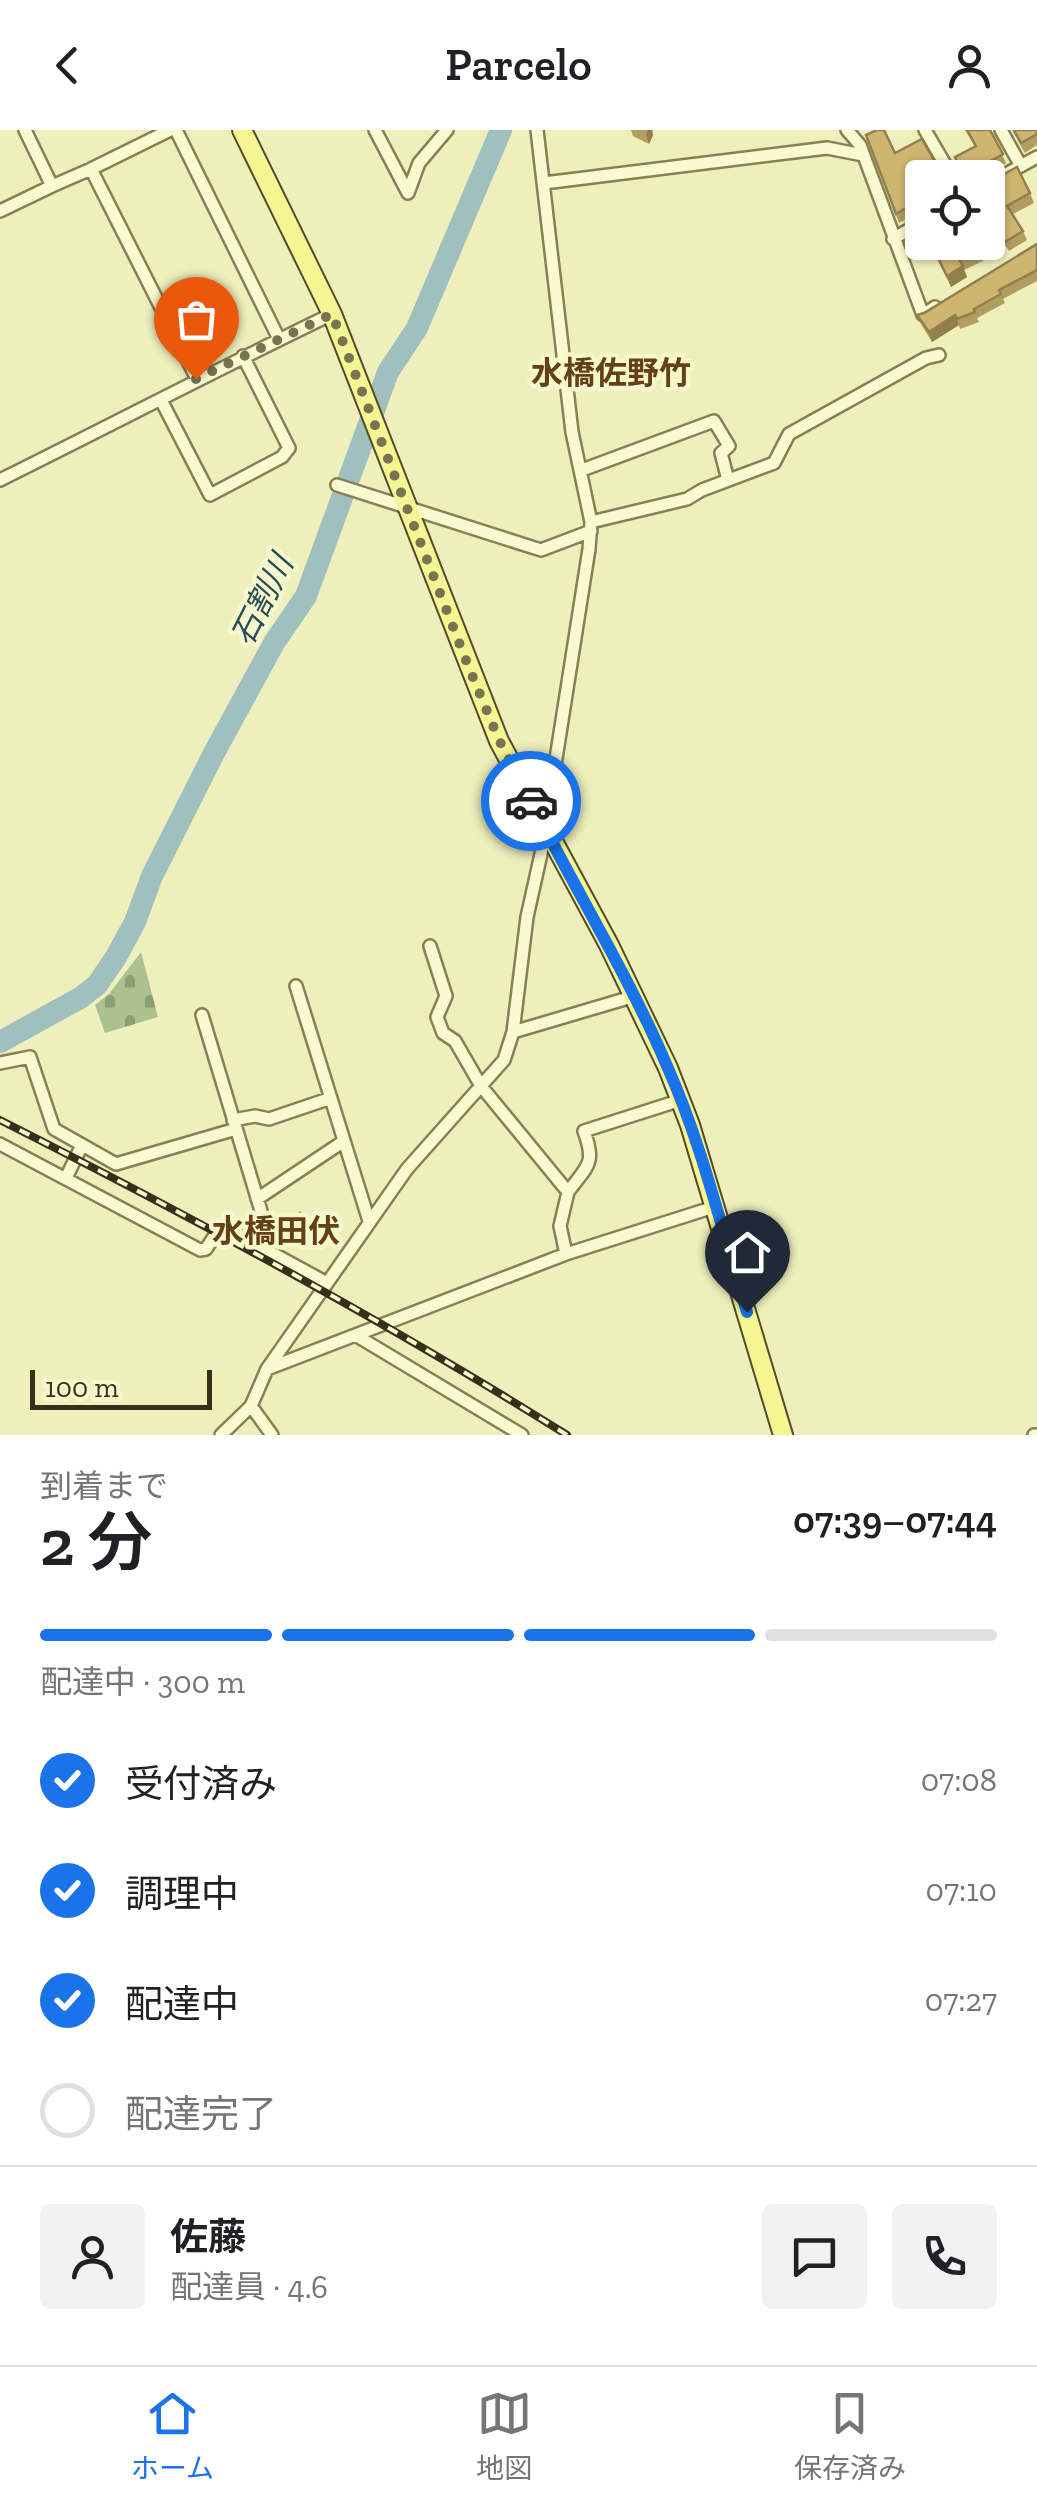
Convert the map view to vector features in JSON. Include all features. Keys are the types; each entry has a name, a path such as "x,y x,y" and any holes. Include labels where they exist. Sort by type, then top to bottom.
{"main road":[{"path":"242,130 332,314 499,740 635,996 680,1100 783,1435"}],"street":[{"path":"25,130 52,186"},
{"path":"0,211 173,130 279,339"},
{"path":"376,130 408,193 419,164 447,130"},
{"path":"221,1435 251,1406 267,1370 407,1169 504,1060 513,1032 591,527 572,432 537,130"},
{"path":"847,130 860,145 923,315 939,305"},
{"path":"926,130 944,160"},
{"path":"1001,130 1021,166"},
{"path":"544,182 827,148 864,156"},
{"path":"1005,175 1037,157"},
{"path":"91,169 196,379"},
{"path":"893,239 905,232"},
{"path":"0,480 332,314"},
{"path":"337,486 540,550 591,527 686,499 774,464 789,434 926,358 939,355"},
{"path":"161,400 210,495 282,457 289,448 243,356"},
{"path":"582,470 714,421 729,446 721,453 728,480"},
{"path":"430,946 446,996 437,1017 443,1033 455,1041 481,1086 568,1192"},
{"path":"296,986 369,1222"},
{"path":"513,1032 635,996"},
{"path":"202,1014 257,1199 263,1248"},
{"path":"0,1063 30,1057 54,1129 116,1164 255,1116 269,1119 331,1098"},
{"path":"566,1254 560,1226 568,1192 590,1163 592,1154 584,1131 680,1100"},
{"path":"257,1199 344,1141"},
{"path":"0,1144 200,1250 206,1249 219,1229 228,1228 326,1283"},
{"path":"66,1178 82,1145"},
{"path":"267,1370 566,1254 714,1207"},
{"path":"357,1336 522,1435"},
{"path":"251,1406 272,1435"}],"green space":[{"path":"141,952 158,1017 105,1033 95,1005 109,994"}],"building":[{"path":"884,130 895,153 922,139 934,160 905,160 905,208 896,214 866,135"},
{"path":"967,130 990,130 1003,154 993,160 956,160 955,157 976,146"},
{"path":"1014,130 1037,130 1037,134 1021,143"},
{"path":"1017,167 1030,193 1007,206 1023,231 1005,242 1005,174"},
{"path":"1037,244 1037,270 999,290 1001,294 974,309 975,312 957,319 955,315 929,332 917,315 924,313"},
{"path":"939,260 960,260 963,266 947,276"},
{"path":"300,1213 309,1224 296,1236 286,1226"}],"waterway":[{"name":"石割川","path":"0,1042 80,998 97,985 116,957 214,753 274,643 306,596 388,372 417,328 501,130"}],"railway":[{"path":"0,1120 287,1271 567,1435"}],"way so far":[{"path":"196,379 332,314 467,663 499,740 531,801"}],"district":[{"name":"水橋佐野竹","path":"611,373"},
{"name":"水橋田伏","path":"276,1231"}],"route":[{"path":"531,801 609,945 668,1068 690,1124 747,1312"}]}
